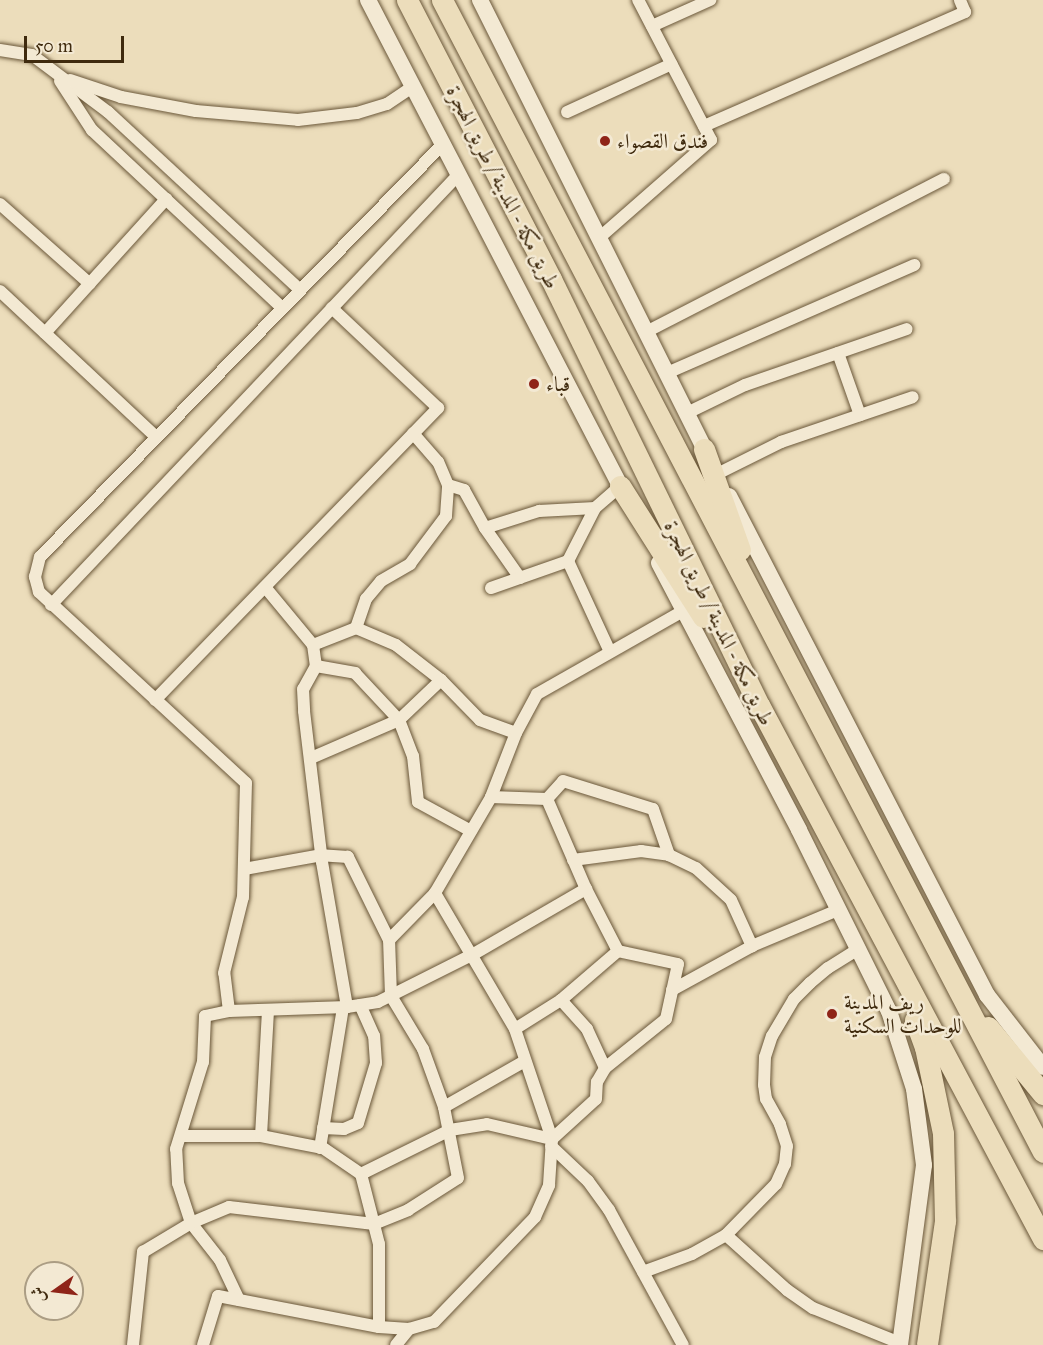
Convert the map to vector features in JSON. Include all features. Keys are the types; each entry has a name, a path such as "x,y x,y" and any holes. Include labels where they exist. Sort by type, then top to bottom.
{"highway":[{"name":"طريق مكة - المدينة / طريق الهجرة","path":"407,0 551,279 759,705 1043,1239"},
{"name":"طريق مكة - المدينة / طريق الهجرة","path":"442,0 1043,1152"},
{"path":"704,449 764,618"},
{"path":"620,486 759,705"},
{"path":"887,943 925,1047 943,1133 945,1221 927,1345"},
{"path":"960,993 1043,1094"}],"main road":[{"path":"368,0 620,486 888,1011 914,1089 924,1166 900,1344"},
{"path":"480,0 704,449 987,995 1043,1067"}],"street":[{"path":"599,238 711,140 638,0"},
{"path":"652,26 711,0"},
{"path":"704,126 965,12 960,0"},
{"path":"1,49 32,55 108,112 300,290"},
{"path":"567,112 672,64"},
{"path":"57,75 121,97 196,111 298,120 357,113 387,104 412,87"},
{"path":"57,75 92,130 282,308"},
{"path":"229,1011 224,973 243,897 246,783 51,605 39,592 35,577 40,557 442,144"},
{"path":"51,605 459,174"},
{"path":"646,332 944,179"},
{"path":"45,333 166,199"},
{"path":"0,204 90,284"},
{"path":"667,373 914,265"},
{"path":"0,291 156,437"},
{"path":"155,700 438,408 332,308"},
{"path":"687,413 745,385 907,329"},
{"path":"837,352 860,415"},
{"path":"717,474 781,442 913,397"},
{"path":"356,628 366,599 381,581 410,564 446,516 448,485 438,462 413,434"},
{"path":"448,485 464,490 485,528 520,578"},
{"path":"490,588 568,561 596,508 620,486"},
{"path":"485,528 539,511 596,508"},
{"path":"568,561 610,652"},
{"path":"265,586 313,645 316,666 303,689 322,855 350,1007 320,1148"},
{"path":"389,940 435,893 491,797 516,733 537,694 683,611"},
{"path":"313,645 356,628 396,645 441,681 480,720 516,733"},
{"path":"316,666 355,673 399,720 413,756 418,802 471,831"},
{"path":"311,758 399,720 441,681"},
{"path":"547,799 563,781 653,809 669,855"},
{"path":"491,797 547,799"},
{"path":"547,799 586,889 618,951"},
{"path":"573,860 641,851 669,855 696,868 731,900 752,946"},
{"path":"133,1345 143,1252 191,1223 229,1207 374,1224 408,1210 458,1178 444,1107 423,1049 391,996 389,940 348,857 322,855 244,868"},
{"path":"239,1300 220,1260 191,1223 178,1183 176,1149 182,1136 203,1062 205,1016 229,1011 350,1007 378,1002 472,955 586,889"},
{"path":"203,1345 218,1296 379,1327 409,1329 434,1322 535,1217 549,1185 552,1143 515,1029 435,893"},
{"path":"672,990 752,946 838,910"},
{"path":"643,1272 692,1254 726,1235 776,1184 785,1164 787,1146 780,1124 766,1099 765,1057 772,1036 794,999 810,983 828,968 858,950"},
{"path":"552,1143 596,1099 597,1082 605,1068 666,1019 678,964 618,951"},
{"path":"515,1029 561,1000 618,951"},
{"path":"561,1000 587,1029 605,1068"},
{"path":"323,1128 344,1129 358,1123 377,1052 374,1036 350,1007"},
{"path":"261,1136 268,1010"},
{"path":"444,1107 525,1061"},
{"path":"361,1174 450,1130 487,1124 552,1143 588,1181 609,1210 683,1345"},
{"path":"182,1136 261,1136 320,1148 361,1174 379,1244 379,1327"},
{"path":"726,1235 770,1276 813,1308 900,1344"},
{"path":"396,1345 409,1329"}],"place":[{"name":"فندق القصواء","path":"605,141"},
{"name":"قباء","path":"534,384"},
{"name":"ريف المدينة للوحدات السكنية","path":"832,1014"}]}
